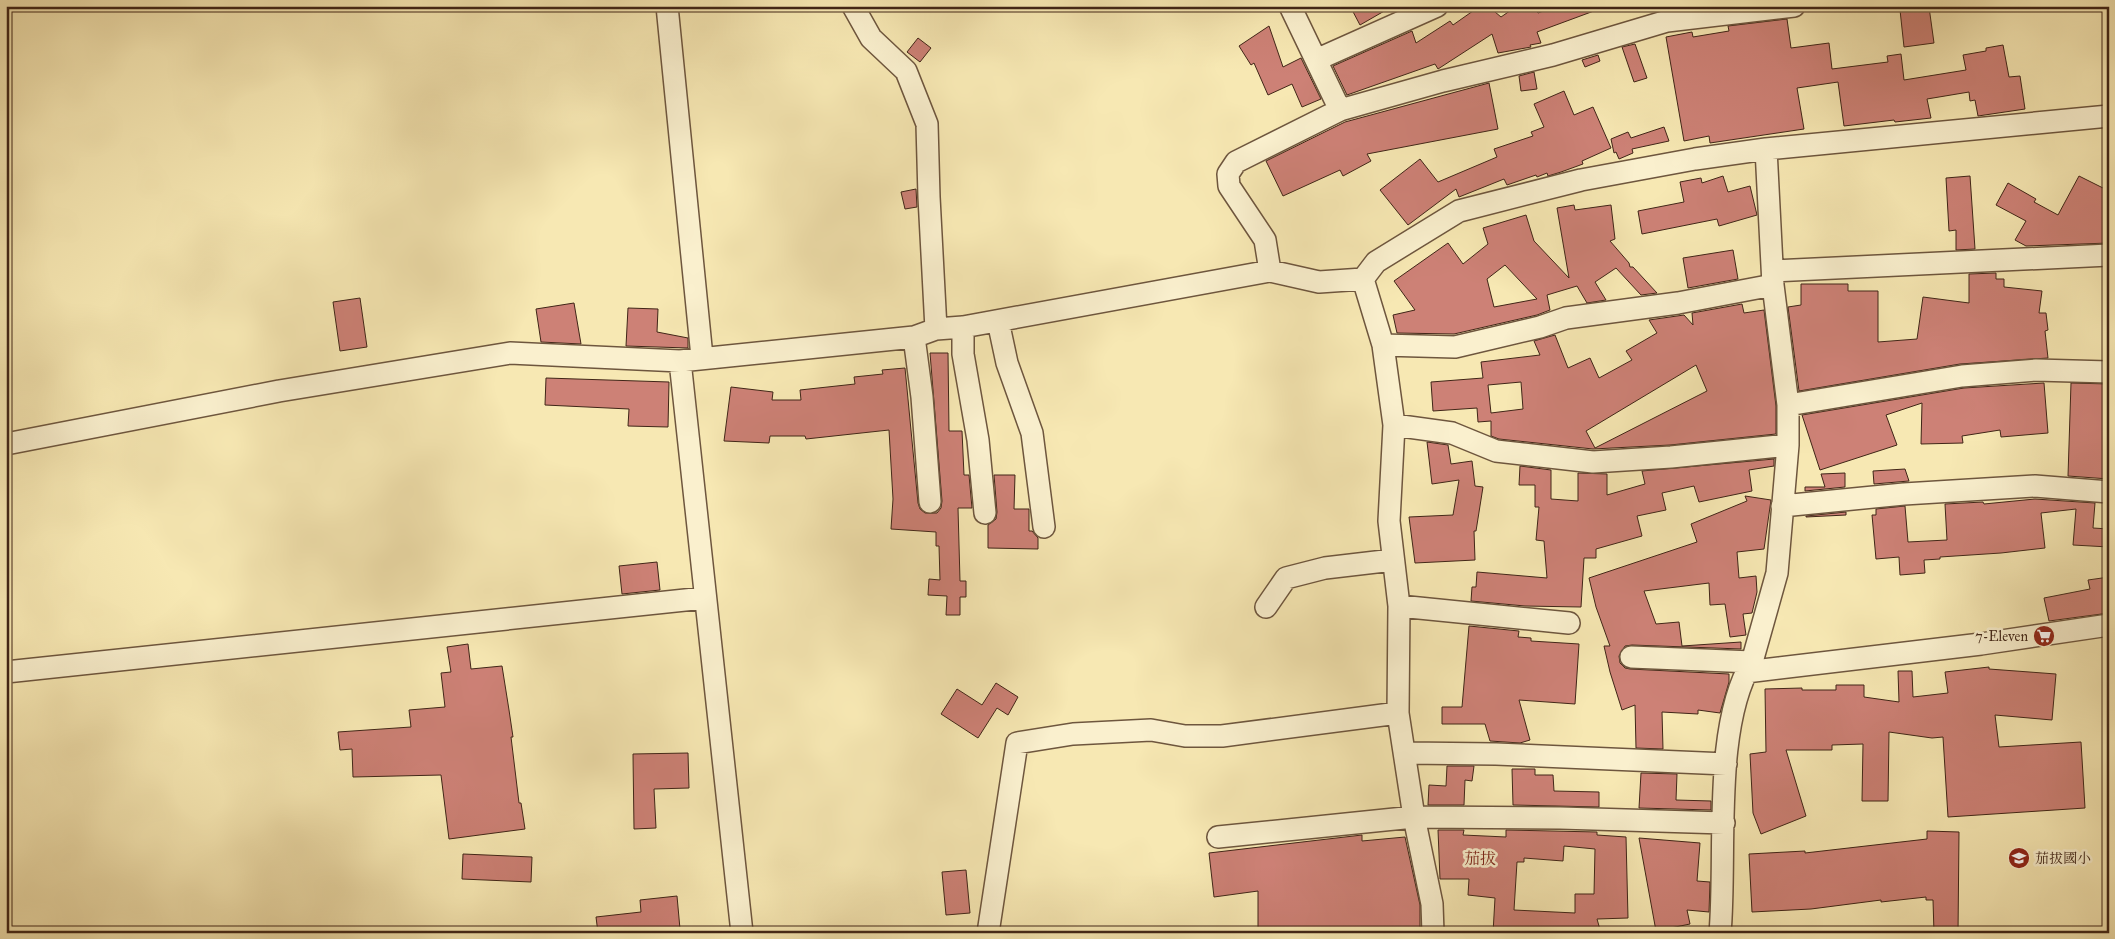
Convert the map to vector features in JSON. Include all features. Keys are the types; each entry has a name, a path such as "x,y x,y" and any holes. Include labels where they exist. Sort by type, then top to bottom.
{"street":[{"path":"666,6 702,357"},
{"path":"853,6 870,38 906,71 927,124 928,197 936,329"},
{"path":"1290,6 1340,110"},
{"path":"1316,60 1437,6"},
{"path":"1270,271 1265,240 1229,186 1228,174 1236,162 1340,110 1443,81 1553,55 1667,22 1794,6"},
{"path":"6,444 280,391 510,353 680,361 702,357 914,337 936,329 998,321 1270,271 1319,282 1363,279 1376,262 1459,210 1581,180 1695,159 1766,149 2109,116"},
{"path":"1720,933 1726,764 1731,720 1749,667 1776,573 1788,445 1788,405 1773,278 1766,149"},
{"path":"1383,344 1455,347 1540,327 1566,318 1678,303 1773,278 2109,255"},
{"path":"1363,279 1383,344 1394,425 1389,521 1399,606 1398,714 1414,817 1432,904 1433,933"},
{"path":"998,321 1007,363 1032,434 1044,527"},
{"path":"962,327 963,354 978,440 985,513"},
{"path":"914,337 922,397 930,502"},
{"path":"680,361 704,598 742,933"},
{"path":"1788,405 1962,376 2036,370 2109,372"},
{"path":"1394,425 1452,433 1496,451 1593,462 1671,457 1788,445"},
{"path":"1782,506 1904,494 2035,486 2109,492"},
{"path":"1266,606 1286,578 1325,568 1393,560"},
{"path":"6,672 704,598"},
{"path":"1399,606 1569,623"},
{"path":"1631,657 1749,667 1981,644 2109,625"},
{"path":"988,933 1017,743 1073,734 1151,730 1184,736 1222,736 1398,714"},
{"path":"1405,753 1496,754 1726,764"},
{"path":"1218,837 1414,817 1560,818 1724,823"}],"building":[{"path":"1350,6 1393,6 1360,25"},
{"path":"1480,6 1488,6 1501,17 1517,6 1533,6 1538,13 1557,6 1602,8 1537,32 1541,43 1530,45 1531,47 1498,53 1492,34 1438,69 1435,64 1347,95 1333,66 1412,31 1416,43 1450,21 1453,25"},
{"path":"1929,7 1934,43 1904,47 1900,10"},
{"path":"1787,19 1791,48 1829,43 1832,69 1888,62 1887,56 1901,54 1904,80 1966,70 1963,55 1986,51 1986,48 2003,45 2009,77 2020,76 2025,109 1978,116 1975,100 1970,101 1969,92 1927,99 1931,118 1844,126 1838,82 1797,88 1804,129 1710,143 1709,136 1684,141 1666,37 1692,32 1693,37 1729,31 1728,26"},
{"path":"1269,26 1283,67 1301,58 1321,99 1302,107 1292,84 1268,95 1254,63 1251,65 1239,46"},
{"path":"918,38 931,48 920,62 907,52"},
{"path":"1635,44 1647,78 1634,82 1622,47"},
{"path":"1598,55 1600,61 1585,67 1582,60"},
{"path":"1534,72 1537,89 1521,91 1519,76"},
{"path":"1489,83 1498,129 1367,154 1371,161 1343,176 1340,170 1283,196 1266,161 1345,122"},
{"path":"1564,91 1574,115 1593,107 1611,148 1582,161 1583,164 1548,176 1547,173 1537,177 1536,175 1507,185 1504,179 1459,197 1456,189 1408,225 1380,190 1420,159 1438,182 1497,157 1494,149 1533,136 1531,132 1544,127 1534,104"},
{"path":"1664,127 1669,141 1632,149 1633,153 1619,159 1616,152 1614,153 1611,139 1628,132 1631,138"},
{"path":"1723,176 1728,192 1750,186 1757,215 1719,226 1717,219 1642,234 1638,211 1684,202 1680,182 1701,178 1702,183"},
{"path":"1970,176 1975,249 1956,250 1956,230 1949,231 1946,178"},
{"path":"2079,176 2109,191 2109,243 2026,246 2015,240 2026,221 1996,205 2008,183 2036,199 2034,202 2058,215"},
{"path":"916,189 917,207 905,209 901,192"},
{"path":"1574,205 1575,210 1611,205 1615,239 1610,241 1629,263 1630,267 1633,267 1657,293 1641,295 1616,268 1595,282 1606,300 1587,303 1577,286 1547,295 1550,310 1537,315 1454,334 1397,333 1393,315 1415,310 1394,281 1448,243 1463,264 1488,244 1483,228 1526,215 1534,241 1569,278 1557,208","holes":["1505,265 1537,299 1494,307 1487,279"]},
{"path":"1733,250 1738,279 1688,288 1683,258"},
{"path":"1996,273 1996,279 2004,279 2004,287 2042,291 2039,313 2046,313 2048,330 2045,331 2048,358 1960,364 1799,391 1788,307 1801,305 1801,284 1848,284 1848,291 1878,291 1878,342 1917,339 1923,297 1969,303 1969,274"},
{"path":"360,298 367,347 340,351 333,302"},
{"path":"574,303 581,344 541,342 536,309"},
{"path":"1742,304 1744,313 1764,310 1776,406 1776,434 1670,445 1593,449 1499,439 1491,436 1491,421 1478,422 1477,408 1433,411 1431,382 1483,378 1481,362 1540,355 1534,341 1555,335 1568,368 1590,358 1599,378 1632,360 1626,351 1657,333 1649,320 1684,315 1693,325 1692,313","holes":["1696,365 1707,391 1595,448 1586,431","1521,382 1523,409 1491,413 1488,385"]},
{"path":"628,308 658,309 657,332 688,338 688,348 626,346"},
{"path":"930,353 948,353 949,431 962,431 964,475 969,475 972,508 958,508 960,581 966,581 966,597 960,597 960,615 946,615 947,596 928,595 929,579 940,580 939,546 936,546 936,532 891,529 893,499 889,430 806,439 805,436 770,436 769,443 724,441 731,387 773,392 772,400 801,400 800,390 855,384 854,377 883,374 882,370 905,368 918,503 920,509 925,513 937,513 941,508 942,501"},
{"path":"546,378 669,382 668,427 628,426 629,409 545,405"},
{"path":"2044,383 2048,433 2001,437 2000,430 1962,436 1963,443 1921,444 1922,403 1886,415 1897,445 1820,470 1802,415 1964,388"},
{"path":"2071,383 2109,384 2109,479 2068,476"},
{"path":"1427,442 1448,445 1451,464 1472,461 1475,486 1483,487 1476,531 1474,531 1475,560 1415,563 1409,517 1453,515 1459,480 1432,484"},
{"path":"1774,459 1774,466 1749,470 1752,491 1699,502 1694,486 1662,493 1666,510 1637,516 1642,536 1596,549 1596,558 1584,558 1581,607 1525,606 1471,601 1472,587 1476,587 1477,572 1547,578 1544,541 1536,540 1539,507 1535,507 1535,485 1519,485 1520,466 1551,470 1551,499 1578,501 1578,473 1607,474 1607,495 1645,484 1642,471"},
{"path":"1905,469 1909,481 1874,484 1873,471"},
{"path":"1845,473 1845,487 1805,491 1805,487 1825,487 1821,474"},
{"path":"994,475 1015,475 1014,509 1029,509 1029,531 1032,531 1038,538 1038,549 988,548 988,525 996,519 997,512"},
{"path":"1745,496 1771,500 1764,549 1737,552 1739,578 1756,576 1757,592 1752,613 1743,614 1746,635 1730,637 1725,604 1710,605 1709,583 1644,591 1656,624 1679,622 1682,646 1741,642 1741,649 1632,645 1625,646 1619,656 1620,663 1625,668 1630,669 1729,674 1729,682 1720,713 1698,710 1698,714 1662,712 1663,749 1636,748 1635,705 1622,710 1604,646 1610,646 1596,607 1589,578 1697,542 1691,524 1747,501"},
{"path":"2035,499 2095,503 2093,528 2109,529 2109,547 2073,545 2076,509 2041,513 2045,548 1940,557 1940,559 1924,560 1925,573 1900,575 1899,557 1876,559 1872,515 1876,515 1876,509 1905,506 1908,542 1947,540 1945,504 1983,502 1984,504"},
{"path":"1846,512 1846,515 1806,517 1806,516"},
{"path":"657,562 660,590 622,594 619,566"},
{"path":"2109,577 2109,613 2049,621 2044,598 2090,589 2088,580"},
{"path":"1469,626 1519,631 1518,637 1531,638 1531,641 1579,644 1575,704 1519,700 1530,740 1520,743 1490,741 1485,724 1442,724 1442,707 1462,707"},
{"path":"468,644 471,669 502,666 513,737 511,737 519,803 521,803 525,829 449,839 441,775 353,777 352,749 340,750 338,732 411,727 409,710 445,707 441,673 451,672 447,647"},
{"path":"1989,667 1989,669 2056,674 2052,720 1995,715 1999,747 2081,742 2085,808 1948,817 1943,737 1932,738 1889,732 1888,801 1862,801 1863,744 1832,745 1832,750 1786,750 1806,816 1761,834 1753,813 1750,754 1766,752 1765,689 1802,688 1802,690 1836,690 1836,685 1864,685 1864,697 1899,702 1898,671 1912,671 1913,697 1948,693 1945,672"},
{"path":"996,683 1018,697 1008,715 997,708 978,738 941,714 957,689 982,705"},
{"path":"688,753 689,788 654,789 656,828 634,829 633,754"},
{"path":"1447,766 1474,766 1472,781 1465,780 1464,805 1428,805 1429,785 1446,786"},
{"path":"1512,769 1535,769 1535,775 1553,775 1554,791 1599,792 1599,807 1513,805"},
{"path":"1641,773 1677,774 1676,800 1711,801 1711,810 1639,808"},
{"path":"1438,830 1464,830 1463,835 1506,837 1506,830 1597,832 1597,835 1626,837 1628,918 1597,919 1601,933 1493,933 1495,898 1468,895 1469,879 1440,879","holes":["1564,846 1595,849 1594,894 1575,894 1575,913 1514,910 1517,862 1524,862 1524,858 1563,861"]},
{"path":"1927,831 1959,832 1958,933 1934,933 1933,900 1926,900 1926,897 1881,902 1881,900 1811,909 1752,912 1749,854 1805,851 1805,853 1927,839"},
{"path":"1362,835 1362,841 1405,837 1420,905 1420,933 1258,933 1258,891 1214,897 1209,853"},
{"path":"1639,838 1700,843 1697,881 1710,882 1709,912 1687,910 1690,924 1656,931"},
{"path":"463,854 532,857 531,882 462,879"},
{"path":"966,870 970,913 946,915 942,872"},
{"path":"677,896 680,929 642,933 598,933 596,917 641,912 640,900"}],"place":[{"name":"7-Eleven","path":"2044,636"},
{"name":"茄拔國小","path":"2019,858"}],"district":[{"name":"茄拔","path":"1480,858"}]}
